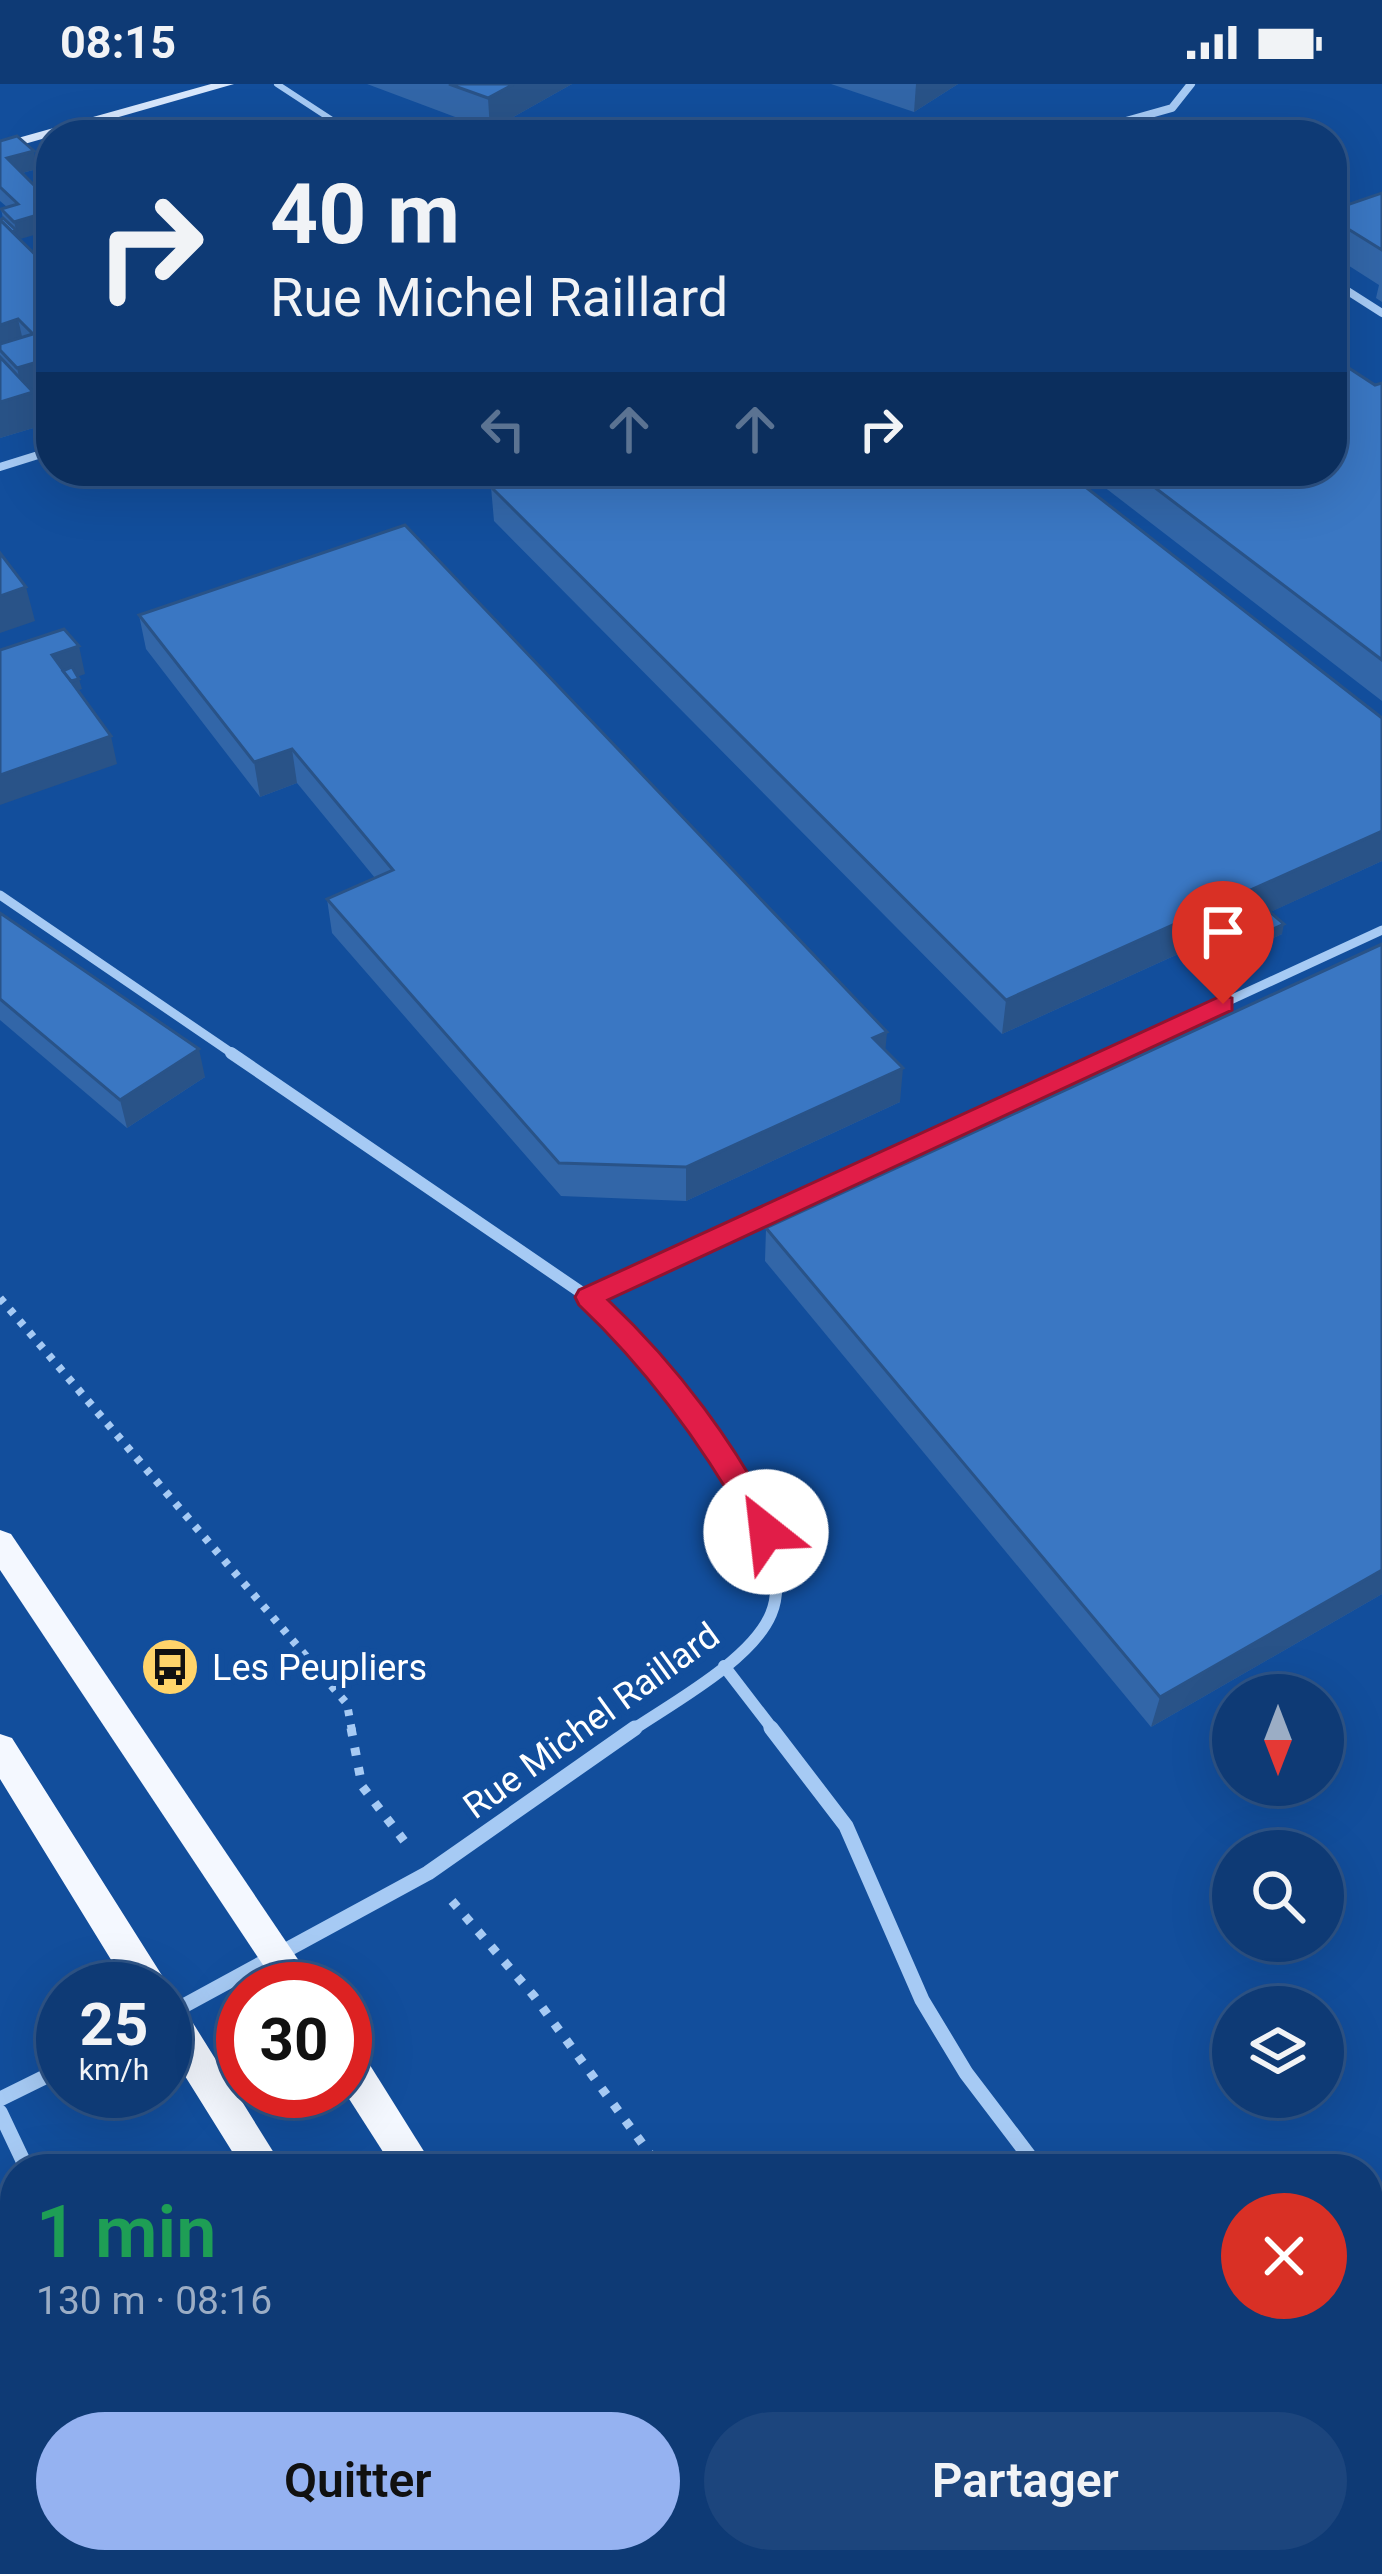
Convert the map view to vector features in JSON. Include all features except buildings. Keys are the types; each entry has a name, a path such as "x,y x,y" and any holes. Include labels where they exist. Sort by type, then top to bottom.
{"main road":[{"path":"0,1543 282,1962"},
{"path":"0,1749 133,1962"},
{"path":"192,2054 256,2154"},
{"path":"372,2101 406,2154"}],"street":[{"path":"97,120 227,84"},
{"path":"1129,120 1172,108 1191,84"},
{"path":"0,147 36,137"},
{"path":"1347,291 1382,313"},
{"path":"0,466 36,455"},
{"name":"Rue Michel Raillard","path":"0,895 588,1297 639,1346 730,1468 766,1532 778,1580 774,1607 759,1634 724,1666 428,1873 278,1956 192,1995"},
{"path":"588,1297 1382,931"},
{"path":"724,1666 846,1826 922,2000 966,2073 1028,2154"},
{"path":"0,2099 36,2081"},
{"path":"0,2112 20,2154"}],"lane":[{"path":"277,84 332,120"}],"path":[{"path":"0,1298 347,1704 362,1786 428,1873 534,1996 650,2154"}],"place":[{"name":"Les Peupliers","path":"170,1667"}],"route":[{"path":"766,1532 730,1468 639,1346 588,1297 1223,1004"}]}
